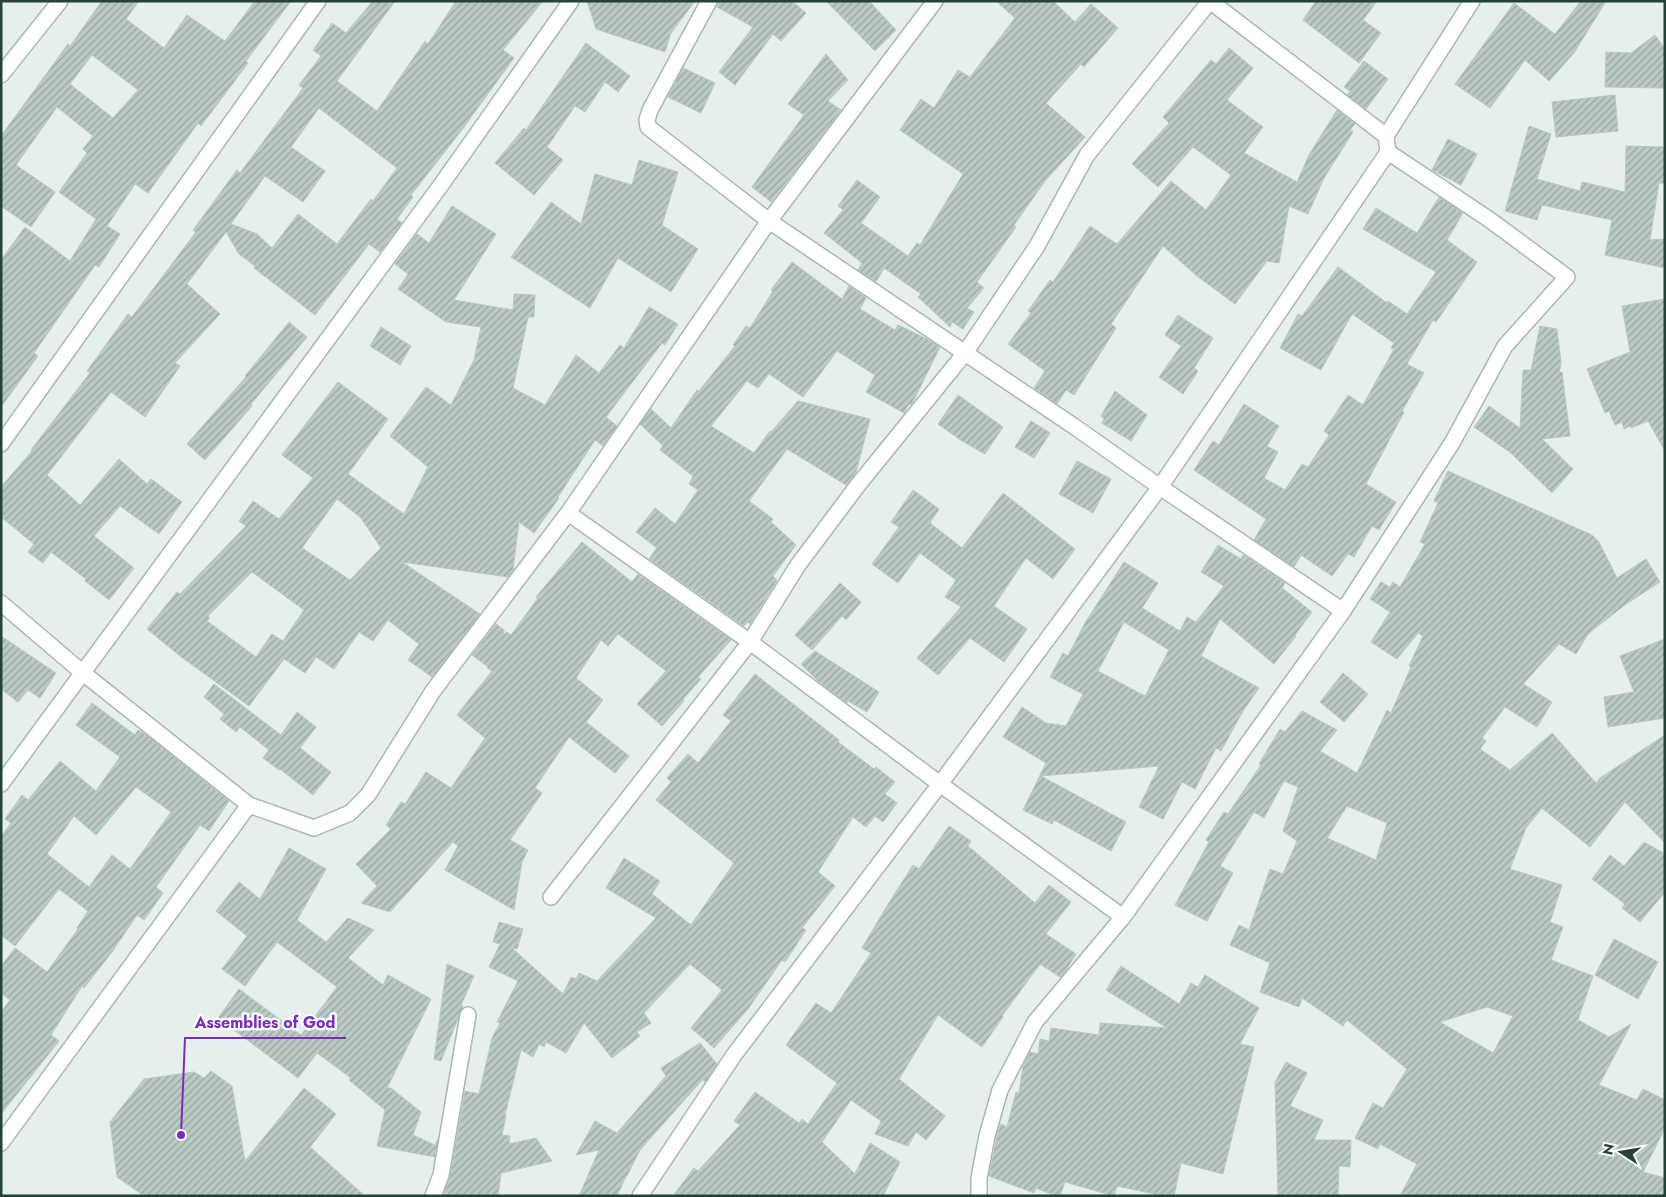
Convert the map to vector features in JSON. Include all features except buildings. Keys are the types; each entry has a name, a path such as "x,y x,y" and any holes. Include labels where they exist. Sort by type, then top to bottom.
{"street":[{"path":"1,75 60,1"},
{"path":"1,444 318,1"},
{"path":"1,784 441,184 571,1"},
{"path":"709,1 650,110 648,127 769,221 1075,427 1343,611"},
{"path":"1,603 84,673 249,805 314,828 350,813 368,795 433,691 568,513 769,221 935,1"},
{"path":"551,897 750,642 798,566 846,501 965,353 1037,246 1087,155 1210,1 1386,136"},
{"path":"640,1196 734,1055 940,784 1160,487 1388,152 1386,136 1472,1"},
{"path":"979,1196 979,1178 987,1136 1000,1090 1034,1022 1123,917 1343,611 1452,443 1505,346 1567,277 1490,220 1388,152"},
{"path":"568,513 750,642 940,784 1123,917"},
{"path":"1,1143 249,805"},
{"path":"433,1196 441,1175 468,1015"}],"place":[{"name":"Assemblies of God","path":"181,1135"}]}
